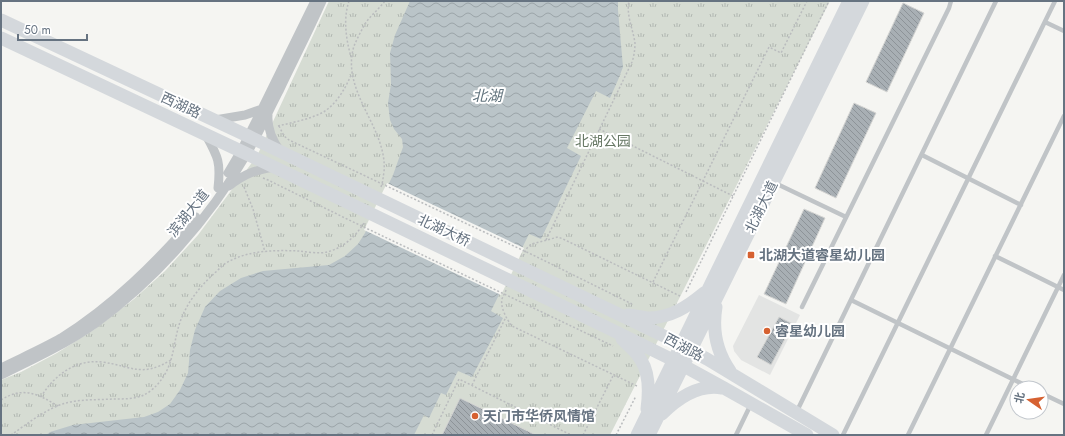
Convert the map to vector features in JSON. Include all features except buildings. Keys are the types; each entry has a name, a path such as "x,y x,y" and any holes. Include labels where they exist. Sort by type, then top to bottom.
{"main road":[{"name":"北湖大道","path":"636,435 652,417 712,294 849,1"},
{"name":"北湖大道","path":"712,294 773,183 863,1"},
{"name":"西湖路","path":"1,20 361,190"},
{"name":"西湖路","path":"1,38 354,205"},
{"name":"北湖大桥","path":"361,190 528,270"},
{"name":"北湖大桥","path":"354,205 520,285"},
{"name":"西湖路","path":"528,270 686,347 833,435"},
{"name":"西湖路","path":"520,285 678,363 806,435"},
{"path":"617,313 647,318 663,316 685,308 712,294 717,344 723,362 731,373"},
{"path":"610,329 634,350 646,369 652,417 667,409 690,393 704,388 724,388"},
{"name":"北湖大道","path":"650,435 652,417"}],"street":[{"name":"滨湖大道","path":"265,111 315,1"},
{"name":"滨湖大道","path":"1,376 64,344 96,323 149,278 201,221 244,153 322,1"},
{"path":"214,120 244,116 265,111 269,129 275,144 281,152"},
{"path":"206,135 217,157 220,170 221,189 252,172 274,167"},
{"name":"滨湖大道","path":"1,368 61,338 93,316 145,272 221,189"}],"lane":[{"path":"802,307 952,1"},
{"path":"797,413 996,1"},
{"path":"843,435 1055,1"},
{"path":"1045,22 1064,31"},
{"path":"908,435 1064,116"},
{"path":"922,155 1021,205"},
{"path":"773,183 846,217"},
{"path":"996,256 1064,290"},
{"path":"986,435 1064,275"},
{"path":"851,300 1013,379"},
{"path":"1049,397 1064,404"},
{"path":"736,435 752,404"}],"path":[{"path":"349,1 346,9 346,29 348,46 352,59"},
{"path":"380,189 384,165 380,143 364,108 355,83 352,72 352,59 355,46 365,24 385,1"},
{"path":"546,240 632,62 635,43 629,17 629,1"},
{"path":"653,282 770,47 781,53 807,1"},
{"path":"686,293 829,1"},
{"path":"269,129 314,116 326,110 345,89 352,72"},
{"path":"278,126 284,136 289,140 535,256 637,306"},
{"path":"599,129 733,196"},
{"path":"240,178 253,209 265,252"},
{"path":"262,178 347,220 616,347"},
{"path":"11,435 45,413 66,403 88,400 128,399 144,395 167,373 180,322 196,292 225,263 245,255 265,252 325,252 340,247 353,237 366,220"},
{"path":"472,385 506,317"},
{"path":"41,396 55,378 64,371 84,363 103,362 135,370 144,370 162,366 171,360"},
{"path":"583,435 614,374"},
{"path":"432,435 459,379 571,435"},
{"path":"1,400 16,393 25,392 41,396 58,406"},
{"path":"616,435 637,395"}],"shaded area":[{"name":"睿星幼儿园","path":"759,295 800,315 770,375 741,360 734,351 733,346"}],"green space":[{"name":"北湖公园","path":"329,1 830,1 610,435 1,435 1,380 21,372 57,353 95,329 134,299 165,271 198,235 257,156"}],"water":[{"name":"北湖","path":"410,1 618,1 623,67 618,80 610,98 596,91 567,148 581,156 541,239 529,234 491,311 503,318 472,377 458,371 446,395 441,393 429,418 424,415 414,435 46,435 50,432 73,425 144,417 158,412 170,404 180,390 188,373 190,350 195,330 205,307 220,291 241,278 263,271 329,265 345,256 358,244 365,233 393,175 403,147 402,139 394,129 390,120 388,103 391,84 390,53 395,35"}],"pier":[{"path":"387,183 524,248 501,295 364,230"}],"place":[{"name":"北湖大道睿星幼儿园","path":"751,255"},
{"name":"睿星幼儿园","path":"767,331"},
{"name":"天门市华侨风情馆","path":"475,416"}]}
